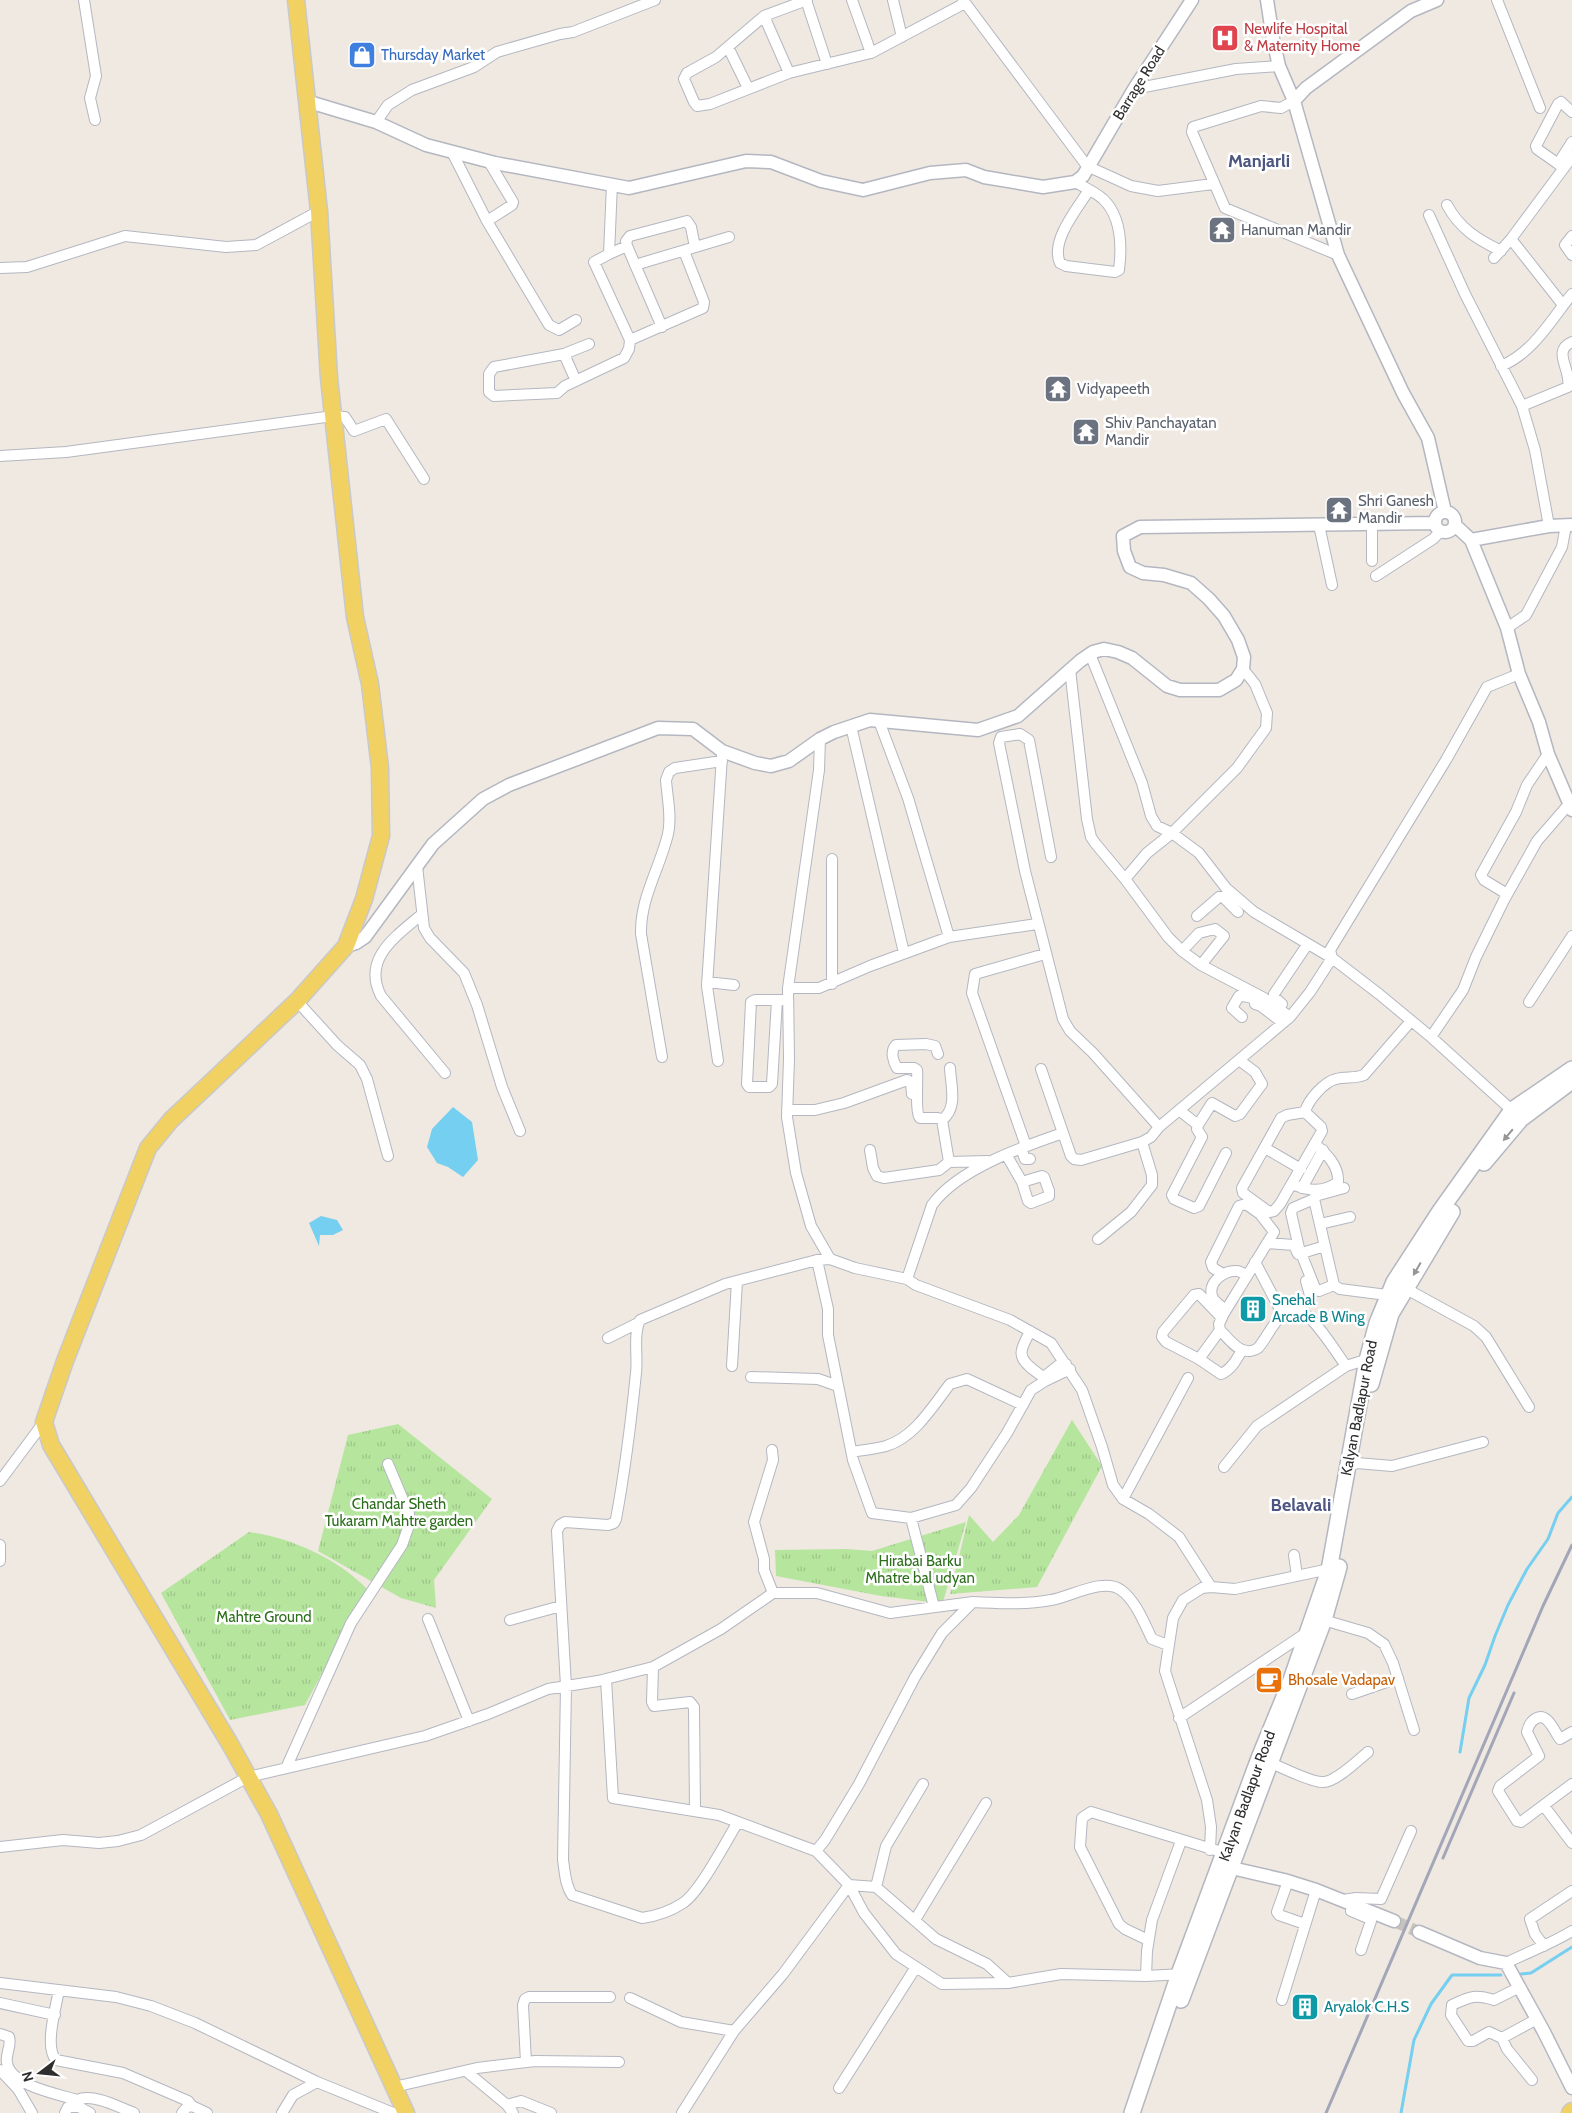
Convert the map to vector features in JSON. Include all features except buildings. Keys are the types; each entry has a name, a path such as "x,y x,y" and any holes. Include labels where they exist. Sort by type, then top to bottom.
{"main road":[{"path":"296,0 319,211 333,416 355,617 370,684 380,768 381,836 364,899 346,946 297,1001 171,1120 148,1148 65,1361 44,1422 51,1445 269,1814 406,2113"},
{"path":"1516,1115 1572,1069"},
{"path":"1516,1115 1572,1082"},
{"name":"Kalyan Badlapur Road","path":"1132,2113 1185,1974 1222,1859 1296,1682 1317,1623 1334,1568 1363,1402 1373,1358 1397,1291 1516,1115"},
{"path":"1142,2113 1185,1974"}],"street":[{"path":"84,0 96,76 90,98 94,120"},
{"path":"376,122 388,105 412,90 474,67 497,52 573,32 655,0"},
{"path":"827,64 806,0 764,16 716,57 688,73 684,79 694,102 702,107 789,73 827,64 871,53 964,2 1087,166 1131,186 1158,191 1213,184"},
{"path":"852,0 871,53"},
{"path":"893,0 902,37"},
{"name":"Barrage Road","path":"1076,182 1083,176 1087,166 1134,89 1192,0"},
{"path":"1267,0 1279,66 1294,101 1338,256 1403,393 1428,438 1445,512"},
{"path":"1338,256 1225,208 1213,184 1192,132 1192,127 1262,106 1281,108 1294,101 1306,88 1411,11 1437,0"},
{"path":"1497,0 1540,108"},
{"path":"764,16 789,73"},
{"path":"728,47 748,88"},
{"path":"1134,89 1236,69 1279,66"},
{"path":"306,101 376,122 426,145 489,162 629,188 746,161 771,162 821,180 863,190 930,172 966,170 984,178 1044,187 1076,182 1089,190 1103,199 1116,220 1121,252 1120,270 1116,272 1066,266 1060,263 1057,255 1059,240 1089,190"},
{"path":"1561,166 1536,149 1536,146 1558,104 1561,102 1572,112"},
{"path":"1447,205 1461,227 1498,254 1511,239 1561,166 1572,142"},
{"path":"452,152 487,221 550,325 559,330 576,320"},
{"path":"1561,166 1572,158"},
{"path":"487,221 512,205 513,202 489,162"},
{"path":"609,254 612,184"},
{"path":"0,268 27,267 125,236 226,247 256,245 319,211"},
{"path":"1429,215 1465,294 1522,406 1535,450 1549,526"},
{"path":"630,340 662,327 703,308 704,302 690,249 691,227 686,221 630,236 626,241 634,265 662,327"},
{"path":"1572,236 1565,245 1572,255"},
{"path":"634,265 729,237"},
{"path":"1511,239 1563,305"},
{"path":"589,344 564,354 494,367 489,374 490,392 494,396 552,394 624,358 629,349 630,340 594,264 596,260 627,246"},
{"path":"1501,366 1517,358 1531,346 1572,294"},
{"path":"1522,406 1568,387 1570,377 1562,350 1564,345 1572,342"},
{"path":"564,354 576,381"},
{"path":"0,456 66,452 333,416 345,417 354,431 386,419 424,479"},
{"path":"1376,576 1432,539 1438,527 1438,515 1445,512 1454,516 1455,525 1471,540 1507,628 1520,674 1539,722 1548,754 1570,807 1537,841 1507,894 1476,957 1463,990 1431,1038"},
{"path":"662,1057 641,934 641,919 668,832 666,780 669,772 674,768 722,756 771,766 789,761 820,739 870,720 978,730 1018,716 1070,668 1090,654 1104,649 1132,658 1167,686 1180,690 1219,690 1236,680 1243,670 1244,657 1238,640 1224,616 1191,583 1164,574 1144,573 1130,567 1124,551 1124,536 1140,527 1372,524 1438,527 1449,531 1455,525"},
{"path":"1372,524 1372,561"},
{"path":"1319,525 1332,585"},
{"path":"1471,540 1549,526 1569,525 1562,547 1526,615 1507,628"},
{"path":"1090,654 1142,783 1151,816 1157,826 1172,833 1199,853 1226,888 1239,912"},
{"path":"1070,668 1089,828 1095,843 1125,878 1168,937 1182,951 1201,965 1264,998 1289,1017"},
{"path":"1125,878 1147,853 1172,833 1237,768 1266,728 1267,713 1256,684 1243,670"},
{"path":"1332,958 1330,950 1446,760 1487,687 1520,674"},
{"path":"879,721 908,798 949,937"},
{"path":"851,726 904,953"},
{"path":"346,946 356,944 365,937 433,844 483,800 509,785 658,728 693,729 722,756"},
{"path":"1051,857 1029,740 1020,734 1001,736 999,743 1037,924 1063,1019 1070,1031 1093,1053 1159,1127"},
{"path":"820,739 819,770 788,988 789,1059 787,1110 796,1173 811,1226 830,1259"},
{"path":"1507,894 1484,880 1481,875 1516,812 1527,785 1548,754"},
{"path":"718,1061 708,982 722,756"},
{"path":"832,859 832,984"},
{"path":"417,866 421,915 424,928 430,938 464,973 472,988 502,1087 520,1131"},
{"path":"1197,916 1219,897 1223,897 1239,912 1332,958 1431,1038 1516,1115"},
{"path":"421,915 391,941 374,971 375,985 381,996 445,1073"},
{"path":"788,988 819,988 832,984 904,953 949,937 1037,924"},
{"path":"1182,951 1199,933 1215,929 1224,934 1201,965"},
{"path":"1528,1002 1572,936"},
{"path":"1289,1017 1274,997 1274,994 1308,945"},
{"path":"1030,1158 1025,1159 1024,1147 972,993 972,986 975,974 1046,954"},
{"path":"1041,1069 1071,1156 1074,1159 1081,1160 1142,1142 1151,1137 1159,1127 1289,1017 1332,958"},
{"path":"708,982 734,985"},
{"path":"1242,1017 1232,1008 1239,996 1242,995 1253,1000 1264,998"},
{"path":"777,1000 772,1084 769,1087 749,1087 747,1084 751,1002 755,1000 777,1000 788,1000"},
{"path":"297,1001 337,1045 360,1065 367,1079 388,1156"},
{"path":"1255,1004 1268,1011 1289,1017"},
{"path":"1305,1112 1308,1103 1334,1079 1357,1078 1364,1075 1411,1021"},
{"path":"938,1054 935,1046 926,1044 896,1045 892,1051 897,1068 914,1068 917,1070 917,1115 920,1118 938,1118 942,1120"},
{"path":"1202,1091 1212,1103 1235,1116 1240,1114 1262,1084 1255,1072 1239,1060"},
{"path":"942,1120 950,1114 952,1108 950,1068"},
{"path":"787,1110 815,1110 844,1103 907,1080 911,1082 914,1114"},
{"path":"1212,1103 1198,1125 1197,1129 1202,1137 1172,1195 1174,1199 1194,1208 1199,1206 1226,1153"},
{"path":"1179,1110 1198,1125"},
{"path":"1305,1112 1322,1127 1319,1147 1297,1186 1274,1211 1269,1212 1243,1194 1242,1188 1281,1118 1286,1115 1305,1112"},
{"path":"942,1120 949,1162"},
{"path":"870,1150 872,1168 877,1176 884,1178 939,1170 949,1162 989,1161 1007,1156 1024,1147 1063,1133"},
{"path":"1098,1239 1131,1212 1152,1186 1152,1175 1142,1142"},
{"path":"1297,1186 1302,1168 1319,1147"},
{"path":"1297,1186 1316,1190 1331,1188 1338,1182 1331,1159 1319,1147"},
{"path":"1264,1148 1302,1168"},
{"path":"1007,1156 1022,1182"},
{"path":"907,1279 932,1205 943,1192 989,1161"},
{"path":"1334,1285 1319,1290 1315,1288 1299,1248 1291,1213 1293,1208 1314,1199 1315,1196 1344,1188"},
{"path":"1314,1199 1334,1285 1340,1289 1397,1291 1474,1326 1486,1337 1529,1407"},
{"path":"1223,1274 1213,1268 1211,1262 1239,1206 1246,1204 1260,1214 1274,1232 1267,1243 1256,1262 1224,1314 1219,1324 1220,1330 1242,1350 1252,1351 1257,1349 1270,1327 1287,1312 1311,1298 1303,1268 1294,1245 1267,1243"},
{"path":"1320,1224 1341,1223"},
{"path":"1302,1253 1325,1246"},
{"path":"608,1338 638,1324 644,1318 725,1284 817,1260 830,1259 854,1268 907,1279 916,1285 1010,1320 1051,1342 1082,1390 1113,1485 1123,1499 1149,1514 1179,1537 1212,1587"},
{"path":"817,1260 828,1309 828,1335 853,1460 872,1513 911,1518 956,1505 971,1488 1031,1390 1068,1367"},
{"path":"1256,1262 1287,1312"},
{"path":"1224,1314 1212,1294 1212,1286 1223,1274 1238,1271 1247,1276"},
{"path":"732,1366 737,1281"},
{"path":"1224,1314 1198,1294 1194,1295 1163,1332 1162,1337 1166,1342 1199,1359 1221,1374 1226,1372 1238,1359 1242,1350"},
{"path":"1287,1312 1302,1312 1308,1316 1346,1366"},
{"path":"638,1324 637,1372 627,1457 616,1519 612,1525 565,1522 560,1525 557,1531 566,1686 563,1860 566,1884 572,1895 642,1918 653,1916 675,1908 694,1892 738,1822"},
{"path":"1199,1359 1220,1330"},
{"path":"1030,1331 1022,1348 1022,1361 1038,1374 1044,1376 1059,1365 1068,1367"},
{"path":"1224,1467 1256,1426 1346,1366 1373,1358"},
{"path":"750,1377 818,1379 838,1386"},
{"path":"1123,1499 1188,1378"},
{"path":"852,1452 886,1446 903,1438 917,1426 950,1384 957,1381 967,1379 1023,1405"},
{"path":"0,1481 44,1422"},
{"path":"1352,1465 1392,1466 1483,1442"},
{"path":"772,1450 773,1460 754,1522 764,1559 764,1570 773,1593"},
{"path":"287,1766 351,1623 402,1545 409,1524 408,1514 388,1464"},
{"path":"911,1518 934,1607"},
{"path":"0,1545 0,1561"},
{"path":"1294,1555 1297,1576"},
{"path":"1222,1859 1211,1828 1207,1800 1164,1671 1173,1618 1183,1600 1202,1588 1235,1589 1334,1568"},
{"path":"0,1847 63,1840 99,1843 118,1841 141,1835 248,1776 425,1736 469,1721 548,1688 606,1679 653,1667 721,1629 773,1593 817,1593 890,1612 973,1602 1024,1603 1052,1600 1090,1588 1110,1585 1121,1590 1131,1601 1152,1639 1168,1645"},
{"path":"816,1851 825,1840 858,1784 915,1677 942,1633 973,1602"},
{"path":"510,1620 561,1606"},
{"path":"428,1619 469,1721"},
{"path":"1179,1718 1317,1623 1368,1633 1384,1644 1398,1678 1414,1730"},
{"path":"653,1667 652,1702 654,1706 690,1702 694,1707 695,1811"},
{"path":"1350,1691 1364,1690 1398,1678"},
{"path":"606,1679 613,1798 719,1815 816,1851 849,1885 864,1913 896,1954 942,1984 1008,1983 1061,1974 1146,1976 1185,1974"},
{"path":"1572,1732 1560,1739 1547,1720 1541,1718 1529,1724 1527,1732 1539,1756 1498,1788 1498,1793 1518,1822 1524,1821 1572,1784"},
{"path":"1264,1760 1323,1782 1332,1780 1368,1752"},
{"path":"876,1887 886,1846 923,1784"},
{"path":"915,1920 986,1802"},
{"path":"1544,1806 1572,1843"},
{"path":"1148,1940 1119,1924 1080,1847 1082,1818 1086,1814 1091,1812 1181,1841 1222,1859 1316,1890 1394,1921"},
{"path":"1347,1902 1356,1898 1381,1899 1412,1831"},
{"path":"1146,1976 1148,1940 1152,1920 1181,1841"},
{"path":"1288,1881 1277,1912 1279,1915 1305,1924"},
{"path":"849,1885 876,1887 936,1939 987,1964 1008,1983"},
{"path":"682,2113 734,2031 783,1974 849,1885"},
{"path":"1282,2000 1316,1890"},
{"path":"1544,1946 1534,1934 1530,1919 1572,1891"},
{"path":"1347,1902 1351,1911 1370,1919 1371,1922 1361,1950"},
{"path":"1419,1932 1480,1958 1506,1963 1572,1931"},
{"path":"1506,1963 1572,2088"},
{"path":"838,2088 916,1967"},
{"path":"0,1983 116,1997 151,2006 195,2023 317,2082 393,2113"},
{"path":"1520,1987 1494,2000 1481,1996 1470,1997 1452,2005 1451,2015 1468,2041 1473,2041 1489,2032 1502,2038 1507,2048 1532,2080"},
{"path":"59,1990 50,2045 56,2060 123,2073 188,2101 192,2106"},
{"path":"526,2062 523,2005 525,1999 529,1997 610,1997"},
{"path":"630,1998 681,2022 734,2031"},
{"path":"0,2003 55,2014"},
{"path":"1502,2038 1537,2019"},
{"path":"0,2034 9,2037 10,2046 6,2060 8,2069 15,2076 24,2083 90,2113"},
{"path":"394,2087 466,2071 526,2062 619,2062"},
{"path":"0,2070 18,2089 32,2113"},
{"path":"466,2071 510,2109 521,2101 550,2113"},
{"path":"282,2113 293,2094 317,2082"},
{"path":"71,2106 81,2098 104,2102 134,2113"},
{"path":"182,2113 186,2106 192,2106 207,2113"}],"green space":[{"path":"1072,1420 1102,1466 1037,1587 950,1594 969,1515 993,1542 1019,1515"},
{"name":"Chandar Sheth Tukaram Mahtre garden","path":"398,1424 492,1499 434,1580 436,1608 401,1598 318,1551 348,1435"},
{"name":"Hirabai Barku Mhatre bal udyan","path":"966,1522 943,1602 881,1596 776,1576 775,1550 847,1549 872,1551"},
{"name":"Mahtre Ground","path":"249,1532 281,1539 313,1551 343,1568 367,1589 305,1705 230,1720 161,1593"}],"water":[{"path":"453,1107 472,1122 478,1160 463,1177 448,1167 437,1163 427,1147 432,1129"},
{"path":"321,1216 337,1220 343,1230 333,1235 320,1235 319,1246 309,1223"}],"waterway":[{"path":"1460,1752 1469,1698 1485,1665 1508,1605 1527,1569 1548,1539 1558,1513 1572,1497"},
{"path":"1521,1974 1531,1973 1572,1947"},
{"path":"1401,2113 1414,2040 1431,2004 1452,1975 1501,1975"}],"tunnel":[{"path":"1394,1921 1419,1932"}],"railway":[{"path":"1326,2113 1543,1606 1572,1545"},
{"path":"1443,1858 1514,1693"}],"place":[{"name":"Newlife Hospital & Maternity Home","path":"1225,38"},
{"name":"Thursday Market","path":"362,55"},
{"name":"Hanuman Mandir","path":"1222,230"},
{"name":"Vidyapeeth","path":"1058,389"},
{"name":"Shiv Panchayatan Mandir","path":"1086,432"},
{"name":"Shri Ganesh Mandir","path":"1339,510"},
{"name":"Snehal Arcade B Wing","path":"1253,1309"},
{"name":"Bhosale Vadapav","path":"1269,1680"},
{"name":"Aryalok C.H.S","path":"1305,2007"}],"district":[{"name":"Manjarli","path":"1259,161"},
{"name":"Belavali","path":"1301,1505"}]}
